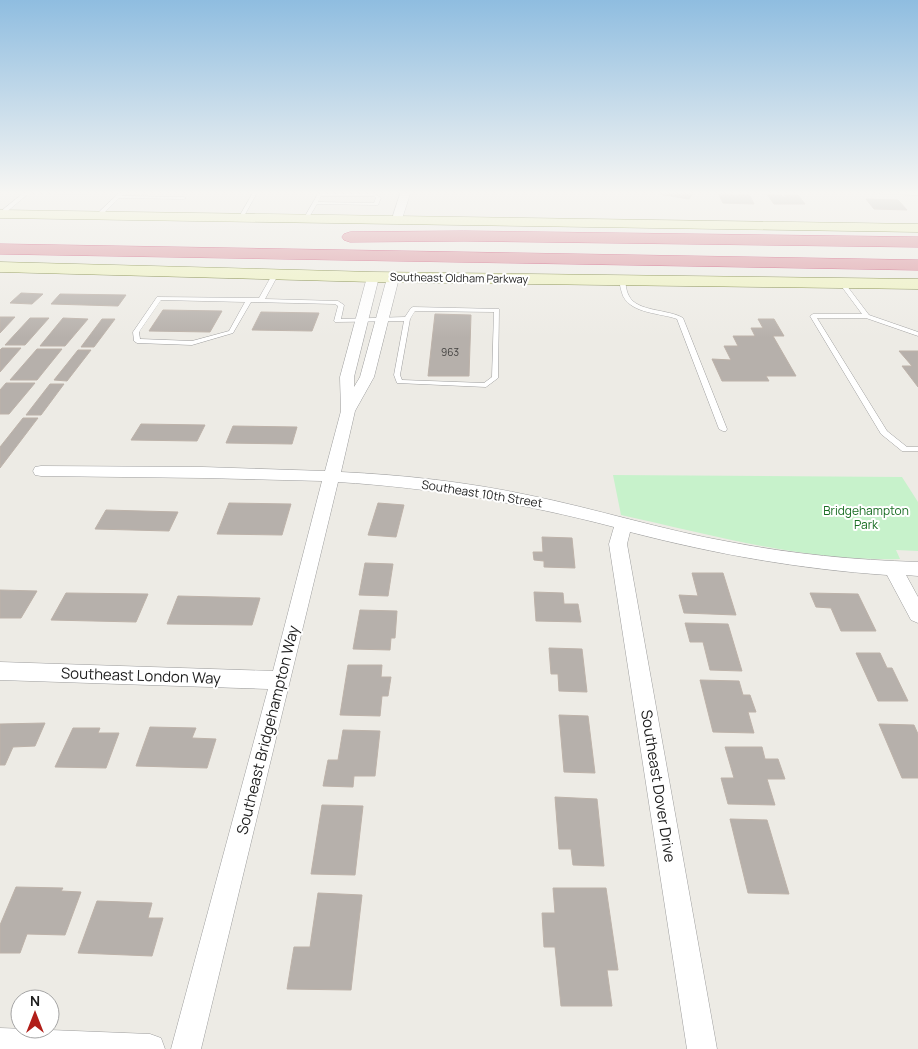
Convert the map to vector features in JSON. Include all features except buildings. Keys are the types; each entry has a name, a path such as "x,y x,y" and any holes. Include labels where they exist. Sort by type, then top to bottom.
{"highway":[{"path":"763,240 918,242"},
{"path":"0,249 918,265"}],"street":[{"name":"Southeast Oldham Parkway","path":"0,268 393,278 918,284"},
{"name":"Southeast Bridgehampton Way","path":"348,411 347,377 373,277"},
{"name":"Southeast Bridgehampton Way","path":"186,1049 348,411 367,377 393,278"},
{"name":"Southeast 10th Street","path":"41,471 332,476 393,480 481,491 564,507 701,543 761,554 893,569 918,569"},
{"name":"Southeast Dover Drive","path":"624,523 618,544 702,1049"},
{"path":"893,569 918,615"},
{"name":"Southeast London Way","path":"0,671 281,680"},
{"path":"0,1043 150,1049"}],"lane":[{"path":"261,300 274,275"},
{"path":"622,280 626,296 636,305 672,314 680,318 723,429"},
{"path":"842,283 867,316"},
{"path":"249,300 231,332 192,343 137,341 136,332 159,298 261,300 336,302 341,305 337,320 382,321 407,319"},
{"path":"413,309 497,310 495,378 486,385 399,382 398,375 407,319 413,309"},
{"path":"918,334 867,316 813,316 884,432 906,449 918,449"}],"green space":[{"name":"Bridgehampton Park","path":"613,475 902,477 918,502 918,551 896,550 900,559 865,559 794,552 725,539 621,515"}]}
